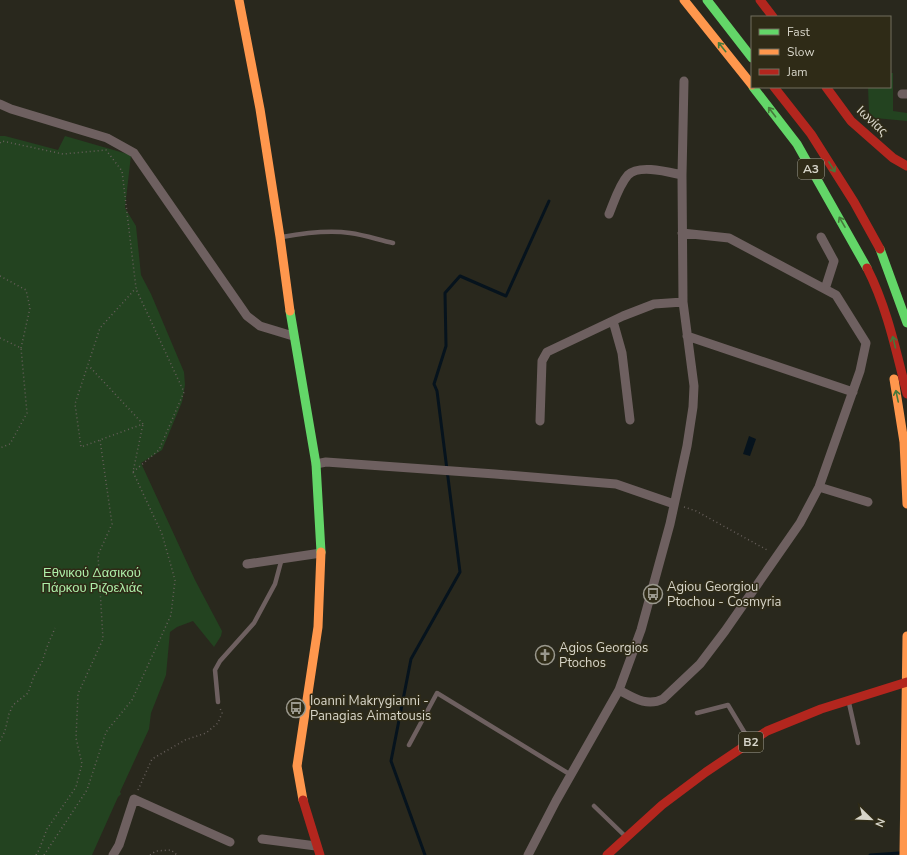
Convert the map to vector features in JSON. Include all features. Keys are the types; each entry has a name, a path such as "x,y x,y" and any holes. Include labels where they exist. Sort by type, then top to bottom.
{"main road":[{"path":"239,0 260,109 280,237 293,336 316,464 321,553 318,627 297,766 302,796 320,855"},
{"name":"A3","path":"684,0 751,84"},
{"path":"707,0 751,57"},
{"path":"760,0 772,16"},
{"name":"A3","path":"755,88 797,144 861,256 874,282 892,333 907,394"},
{"name":"A3","path":"775,88 811,134 854,202 879,247 907,323"},
{"name":"Ιωνίας","path":"827,88 851,121 893,158 907,166"},
{"path":"879,247 895,278 907,308"},
{"path":"861,256 867,286 884,336 898,400 906,475 907,504"},
{"path":"904,855 907,636"},
{"name":"B2","path":"607,855 662,805 706,772 768,731 821,709 907,682"},
{"path":"904,828 907,787"}],"street":[{"path":"528,855 619,690 641,630 670,524 687,446 694,396 683,302 682,175 684,81"},
{"path":"0,104 11,109 107,138 134,154 247,316 260,326 293,336"},
{"path":"609,214 624,181 629,174 638,170 649,169 682,175"},
{"path":"619,690 642,702 657,702 663,699 700,664 725,631 800,522 819,487 860,371 866,343 836,295 729,238 682,233"},
{"path":"821,237 834,261 825,289"},
{"path":"540,421 542,361 547,352 623,316 654,304 683,302"},
{"path":"613,321 622,353 630,420"},
{"path":"687,336 853,392"},
{"path":"316,464 326,462 616,484 674,504"},
{"path":"819,487 868,502"},
{"path":"247,564 321,553"},
{"path":"114,855 119,845 134,799 230,842"},
{"path":"262,839 316,846"}],"lane":[{"path":"280,237 304,233 350,233 393,243"},
{"path":"218,702 215,670 220,661 254,623 275,584 282,558"},
{"path":"409,745 437,693 571,775"},
{"path":"849,700 858,743"},
{"path":"697,713 728,705 750,743"},
{"path":"594,806 626,837"}],"path":[{"path":"0,143 2,141 63,154 106,150 122,171 136,288 184,392 159,450 133,472"},
{"path":"0,276 26,290 30,308 21,348 27,413 10,444 0,448"},
{"path":"136,288 100,328 89,366 75,404 81,446 143,424"},
{"path":"0,338 21,348"},
{"path":"89,366 143,424"},
{"path":"44,855 87,790 106,732 132,700 171,615 175,580 162,534 133,472 143,424"},
{"path":"36,855 40,850 47,829 76,787 82,764 76,738 78,694 103,639 98,555 112,524 100,440"},
{"path":"674,504 696,511 778,555"},
{"path":"0,741 5,731 13,705 28,694 34,676 42,662 55,628"},
{"path":"134,799 152,759 185,740 206,733 218,723 222,714 218,702"},
{"path":"150,855 156,851 171,850 177,855"}],"green space":[{"path":"891,73 893,73 893,111 907,113 907,121 875,118 869,112 868,88 891,88"},
{"name":"Εθνικού Δασικού Πάρκου Ριζοελιάς","path":"0,136 58,150 65,136 131,155 125,208 136,226 141,275 151,294 184,372 185,385 182,402 162,450 141,463 195,580 222,631 221,636 214,647 193,621 177,627 170,632 166,675 151,713 149,729 120,792 121,794 118,797 92,855 0,855"}],"water":[{"path":"749,436 756,439 750,456 743,454"}],"waterway":[{"path":"425,855 391,761 411,659 460,572 437,391 434,384 446,346 445,293 460,276 506,296 549,201"},
{"path":"870,855 899,853"}],"traffic: fast":[{"path":"707,0 751,57"},
{"path":"754,88 797,144 867,268"},
{"path":"880,249 907,323"},
{"path":"290,311 316,464 321,552"}],"traffic: slow":[{"path":"239,0 260,109 290,311"},
{"path":"684,0 751,84"},
{"path":"894,379 904,442 907,504"},
{"path":"303,800 297,766 318,627 321,552"},
{"path":"904,855 907,636"}],"traffic: jam":[{"path":"760,0 772,16"},
{"path":"775,88 811,134 854,202 880,249"},
{"path":"827,88 851,121 893,158 907,166"},
{"path":"867,268 886,314 907,394"},
{"path":"607,855 662,805 706,772 767,731 821,709 907,682"},
{"path":"303,800 320,855"}],"place":[{"name":"Agiou Georgiou Ptochou - Cosmyria","path":"653,594"},
{"name":"Agios Georgios Ptochos","path":"545,655"},
{"name":"Ioanni Makrygianni - Panagias Aimatousis","path":"296,708"}]}
